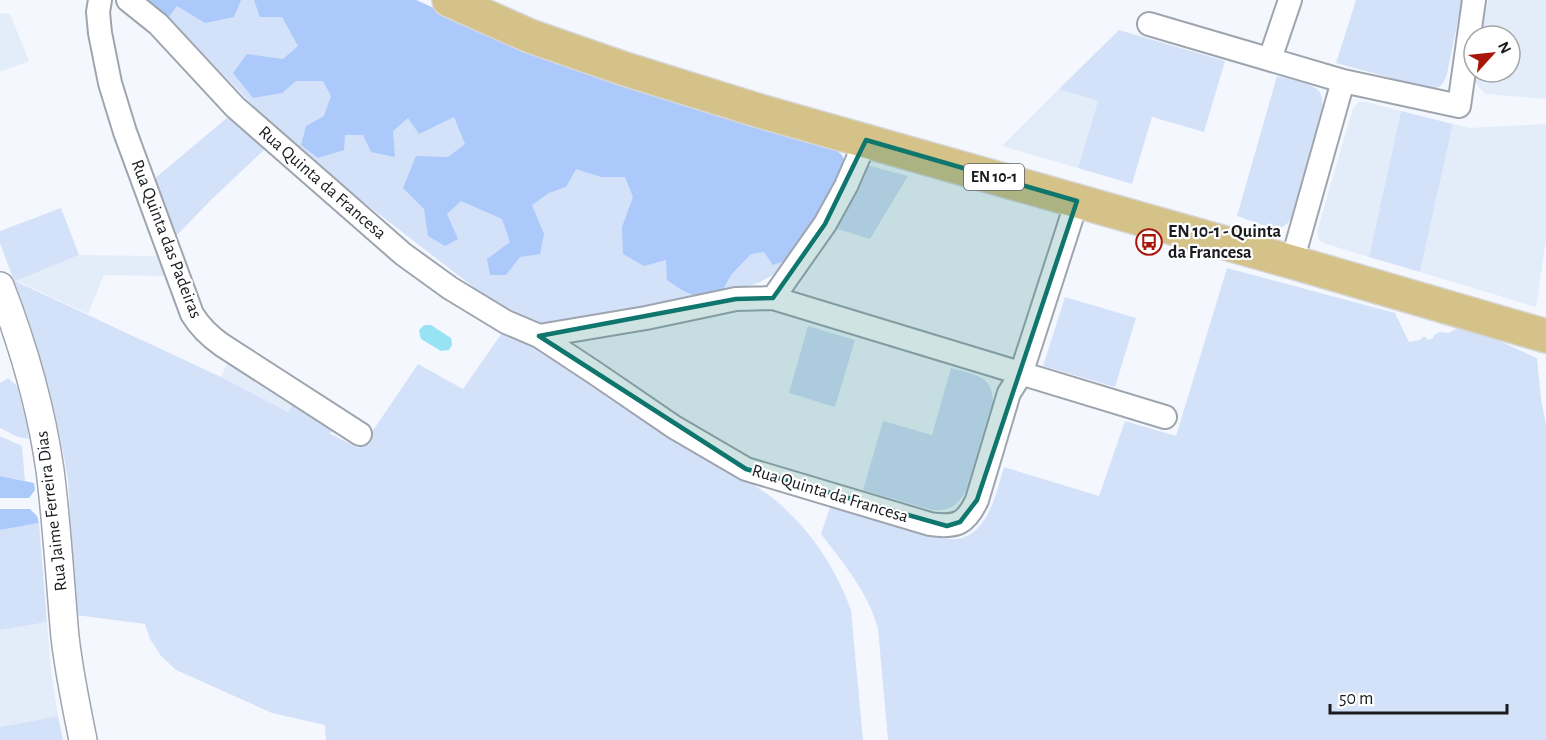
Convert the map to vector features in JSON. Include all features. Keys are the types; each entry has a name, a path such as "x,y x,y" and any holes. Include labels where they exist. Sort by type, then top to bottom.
{"main road":[{"name":"EN 10-1","path":"449,0 530,36 625,69 760,111 1546,336"}],"street":[{"name":"Rua Quinta das Padeiras","path":"99,0 100,33 113,93 125,132 192,314 208,335 360,434"},
{"name":"Rua Quinta da Francesa","path":"128,0 158,24 235,106 403,254 450,288 506,322 538,336 674,427 746,469 930,524 947,526 960,522 971,513 977,500 1009,393 1021,374 1077,201"},
{"path":"1270,59 1290,0"},
{"path":"1149,24 1343,81 1460,106 1474,0"},
{"path":"1292,262 1343,81"},
{"path":"773,298 825,224 846,186 866,140"},
{"name":"Rua Jaime Ferreira Dias","path":"0,286 22,351 44,434 56,518 71,681 83,740"},
{"path":"538,336 646,318 736,298 773,298 1165,417"}],"highlighted area":[{"path":"866,140 1077,201 977,500 960,522 947,526 746,469 539,336 736,299 773,298 825,224"}],"shaded area":[{"path":"148,0 416,0 524,49 842,155 790,259 776,273 758,283 566,324 536,323 520,318 494,303 340,184 279,132"},
{"path":"148,0 241,0 234,17 205,23 177,6 168,18"},
{"path":"254,0 416,0 524,49 836,150 845,162 840,182 790,259 773,265 764,252 751,254 731,275 721,293 698,295 687,292 667,280 666,260 644,266 623,254 622,227 633,197 625,177 601,177 576,169 566,187 549,193 532,205 544,234 540,254 520,257 506,275 490,275 487,259 510,242 502,219 461,201 447,214 458,239 445,246 428,236 424,209 403,188 416,156 448,157 465,144 454,117 419,134 408,118 393,131 395,157 371,152 363,135 345,135 344,150 318,158 301,145 306,126 324,116 331,96 323,81 296,81 282,93 253,98 233,73 247,54 283,59 298,46 282,17 260,17"},
{"path":"1356,0 1462,0 1447,74 1438,88 1432,89 1336,63"},
{"path":"1488,0 1546,0 1546,99 1485,94 1476,84 1522,84 1522,24 1483,24"},
{"path":"0,13 10,14 29,61 0,72"},
{"path":"1119,30 1225,61 1204,132 1152,117 1132,184 1078,168 1098,101 1059,89"},
{"path":"1277,76 1316,88 1321,94 1323,105 1291,218 1280,228 1265,226 1237,216"},
{"path":"1059,89 1098,101 1078,168 1002,146"},
{"path":"1359,102 1401,111 1369,257 1323,243 1319,240 1317,232 1353,108"},
{"path":"1401,111 1453,124 1420,272 1369,257"},
{"path":"228,117 265,149 176,236 154,179"},
{"path":"1453,124 1469,128 1546,124 1546,240 1536,307 1420,272"},
{"path":"867,165 908,176 870,239 831,227"},
{"path":"61,208 79,255 15,281 221,377 288,412 293,404 339,431 329,433 358,448 376,426 418,364 463,389 504,330 590,377 769,495 796,520 818,547 837,577 851,610 863,740 326,740 325,725 272,713 176,670 161,656 150,639 145,624 76,615 68,480 61,441 31,327 0,243 0,231"},
{"path":"79,255 157,256 165,276 104,275 88,314 15,280"},
{"path":"1227,268 1395,313 1409,342 1420,340 1424,336 1428,340 1440,332 1449,333 1456,329 1479,332 1537,358 1546,424 1546,740 888,740 878,629 862,591 847,567 821,534 830,507 932,536 954,539 976,530 987,516 1004,467 1099,496 1125,421 1176,436"},
{"path":"1065,297 1136,318 1115,387 1043,366"},
{"path":"426,325 431,325 451,338 452,345 449,350 441,351 421,339 419,330"},
{"path":"808,326 855,340 835,407 789,393"},
{"path":"228,362 293,404 288,412 221,377"},
{"path":"951,368 981,378 990,388 992,395 993,405 966,491 956,504 944,510 932,510 863,490 883,421 932,435"},
{"path":"8,378 17,386 29,439 18,437 0,428 0,383"},
{"path":"0,436 22,446 25,481 0,476"},
{"path":"0,476 34,483 35,490 29,498 0,498"},
{"path":"0,509 30,509 37,516 39,523 0,530"},
{"path":"39,523 47,622 0,630 0,530"},
{"path":"47,622 58,716 0,727 0,630"},
{"path":"58,716 63,740 0,740 0,727"}],"place":[{"name":"EN 10-1 - Quinta da Francesa","path":"1149,242"}]}
